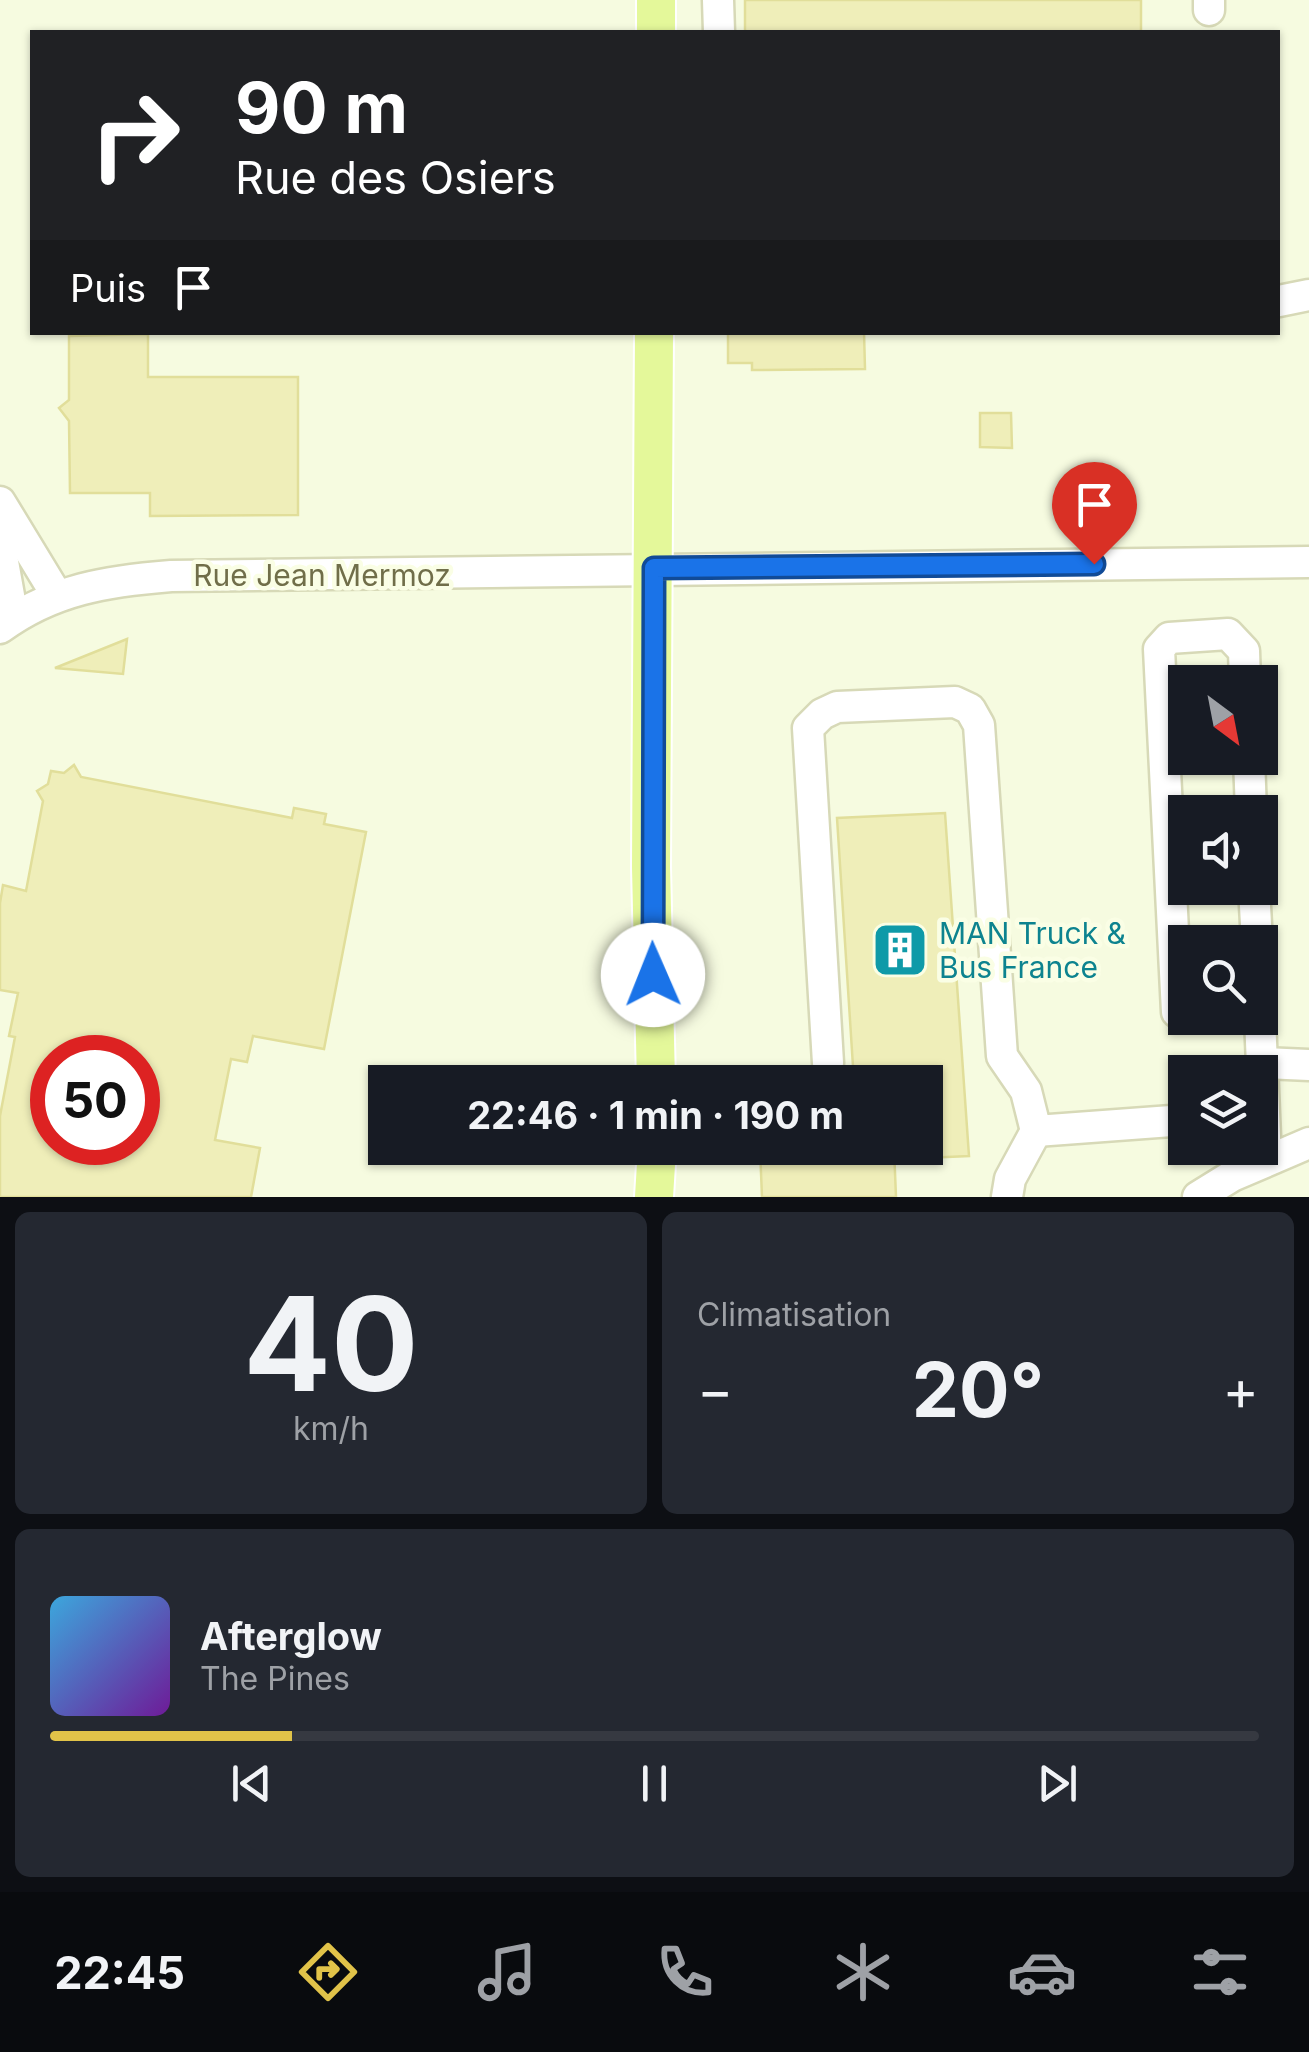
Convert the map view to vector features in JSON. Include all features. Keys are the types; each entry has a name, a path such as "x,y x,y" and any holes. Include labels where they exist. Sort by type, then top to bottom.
{"main road":[{"path":"656,0 656,30"},
{"path":"654,335 651,867 656,1065"},
{"path":"654,1197 656,1165"}],"street":[{"path":"718,0 719,30"},
{"path":"0,502 56,594"},
{"path":"0,544 6,623"},
{"name":"Rue Jean Mermoz","path":"6,623 56,594 119,580 172,576 1309,562"},
{"path":"1173,925 1160,649 1169,638 1228,634 1244,652 1244,665"},
{"path":"828,1062 808,728 822,714 837,707 955,702 970,709 978,725 1002,1056 1026,1091 1036,1132 1010,1179 1007,1197"},
{"path":"1278,1064 1309,1065"},
{"path":"1036,1132 1168,1121"},
{"path":"1278,1155 1309,1143"},
{"path":"1198,1197 1257,1165"}],"building":[{"path":"745,0 1141,0 1141,30 745,30"},
{"path":"148,335 148,377 298,377 298,515 150,516 150,493 70,493 69,421 59,408 69,400 69,336"},
{"path":"728,335 864,335 865,369 752,370 752,363 728,363"},
{"path":"980,413 1011,413 1012,448 980,447"},
{"path":"127,639 123,674 55,668"},
{"path":"74,765 81,777 292,818 294,808 326,814 324,824 366,832 324,1049 253,1036 247,1062 231,1059 215,1140 260,1148 251,1197 0,1197 0,1116 15,1037 9,1036 18,993 0,990 0,903 3,885 26,891 43,801 37,791 48,784 51,771 64,773"},
{"name":"MAN Truck & Bus France","path":"945,813 969,1156 943,1157 943,1065 853,1065 837,818"},
{"path":"761,1165 895,1165 896,1197 762,1197"}],"place":[{"name":"MAN Truck & Bus France","path":"900,950"}],"route":[{"path":"653,975 654,568 1094,564"}]}
